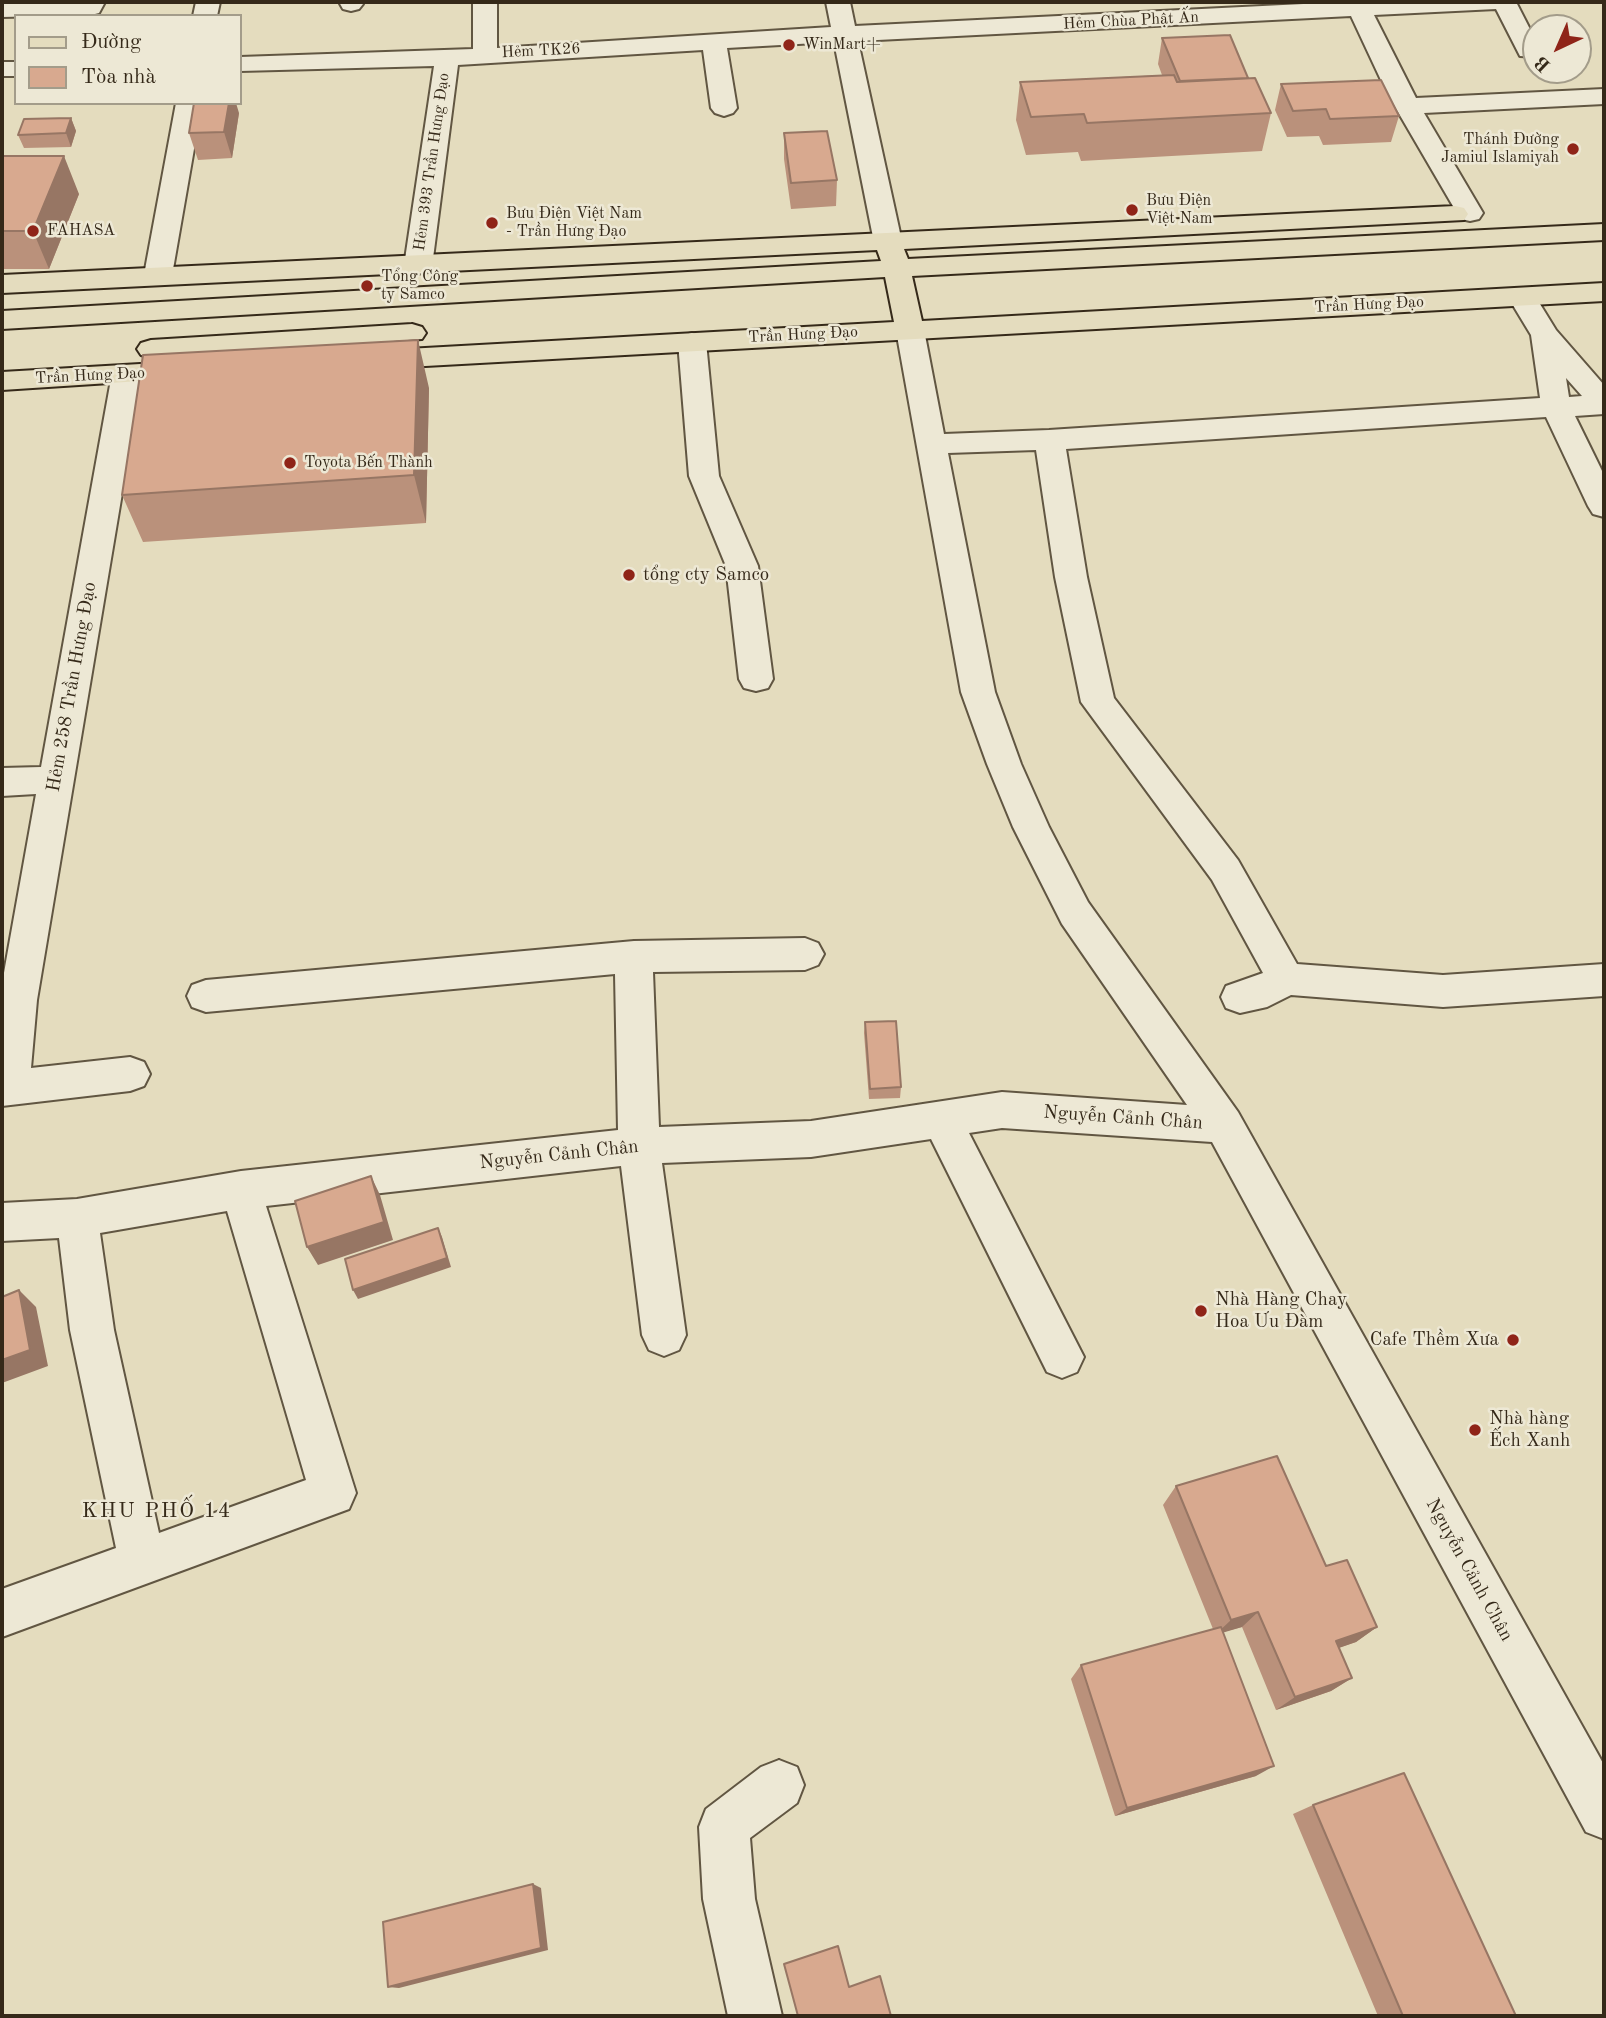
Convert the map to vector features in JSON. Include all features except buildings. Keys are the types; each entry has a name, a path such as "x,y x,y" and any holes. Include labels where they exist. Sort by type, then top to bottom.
{"main road":[{"path":"2,284 158,275 418,266 1484,212 1486,239 1510,277"},
{"path":"1359,218 1374,245"},
{"path":"1126,229 1138,257"},
{"path":"2,320 897,268 1604,232"},
{"path":"888,242 908,317"},
{"name":"Trần Hưng Đạo","path":"2,381 53,366 1402,291 1604,268"},
{"path":"233,308 239,272"},
{"path":"150,312 158,275"},
{"name":"Trần Hưng Đạo","path":"1510,277 1604,292"},
{"name":"Trần Hưng Đạo","path":"870,306 908,317"},
{"name":"Trần Hưng Đạo","path":"690,329 820,309"},
{"name":"Trần Hưng Đạo","path":"2,356 53,366"}],"street":[{"path":"2,10 91,8 93,2"},
{"path":"485,2 485,54"},
{"path":"838,2 888,242"},
{"path":"1503,2 1522,38"},
{"name":"Hẻm Chùa Phật Ấn","path":"843,34 1358,6 1503,2"},
{"path":"1358,6 1404,100 1484,212"},
{"name":"Hẻm TK26","path":"242,64 447,58 843,34"},
{"path":"714,42 724,108"},
{"name":"Hẻm 393 Trần Hưng Ðạo","path":"418,266 447,58"},
{"path":"1374,94 1404,100 1604,97"},
{"path":"158,275 189,105"},
{"path":"1510,277 1545,335 1604,404"},
{"path":"908,317 978,692 1004,764 1031,827 1075,913 1224,1125"},
{"path":"690,329 704,476 742,566 756,679"},
{"path":"1545,335 1556,408 1603,501"},
{"name":"Hẻm 258 Trần Hưng Đạo","path":"128,362 55,780 10,1001 6,1088 130,1074"},
{"path":"931,444 1049,440 1604,404"},
{"path":"1049,440 1071,577 1098,702 1225,870 1286,979"},
{"path":"2,782 55,780"},
{"path":"206,996 634,957 805,954"},
{"path":"634,957 639,1146 664,1335"},
{"path":"1240,997 1266,991 1286,979 1443,991 1604,980"},
{"name":"Nguyễn Cảnh Chân","path":"2,1222 76,1218 241,1190 639,1146 811,1139 1002,1110 1224,1125 1604,1814"},
{"path":"941,1118 1062,1357"},
{"path":"2,1613 333,1493 241,1190"},
{"path":"76,1218 92,1330 142,1563"},
{"path":"755,2016 729,1899 724,1827 779,1785"}],"place":[{"name":"WinMart+","path":"789,45"},
{"name":"Thánh Đường Jamiul Islamiyah","path":"1573,149"},
{"name":"Bưu Điện Việt Nam","path":"1132,210"},
{"name":"Bưu Điện Việt Nam - Trần Hưng Đạo","path":"492,223"},
{"name":"FAHASA","path":"33,231"},
{"name":"Tổng Công ty Samco","path":"367,286"},
{"name":"Toyota Bến Thành","path":"290,463"},
{"name":"tổng cty Samco","path":"629,575"},
{"name":"Nhà Hàng Chay Hoa Ưu Đàm","path":"1201,1311"},
{"name":"Cafe Thềm Xưa","path":"1513,1340"},
{"name":"Nhà hàng Ếch Xanh","path":"1475,1430"}],"district":[{"name":"KHU PHỐ 14","path":"157,1511"}]}
